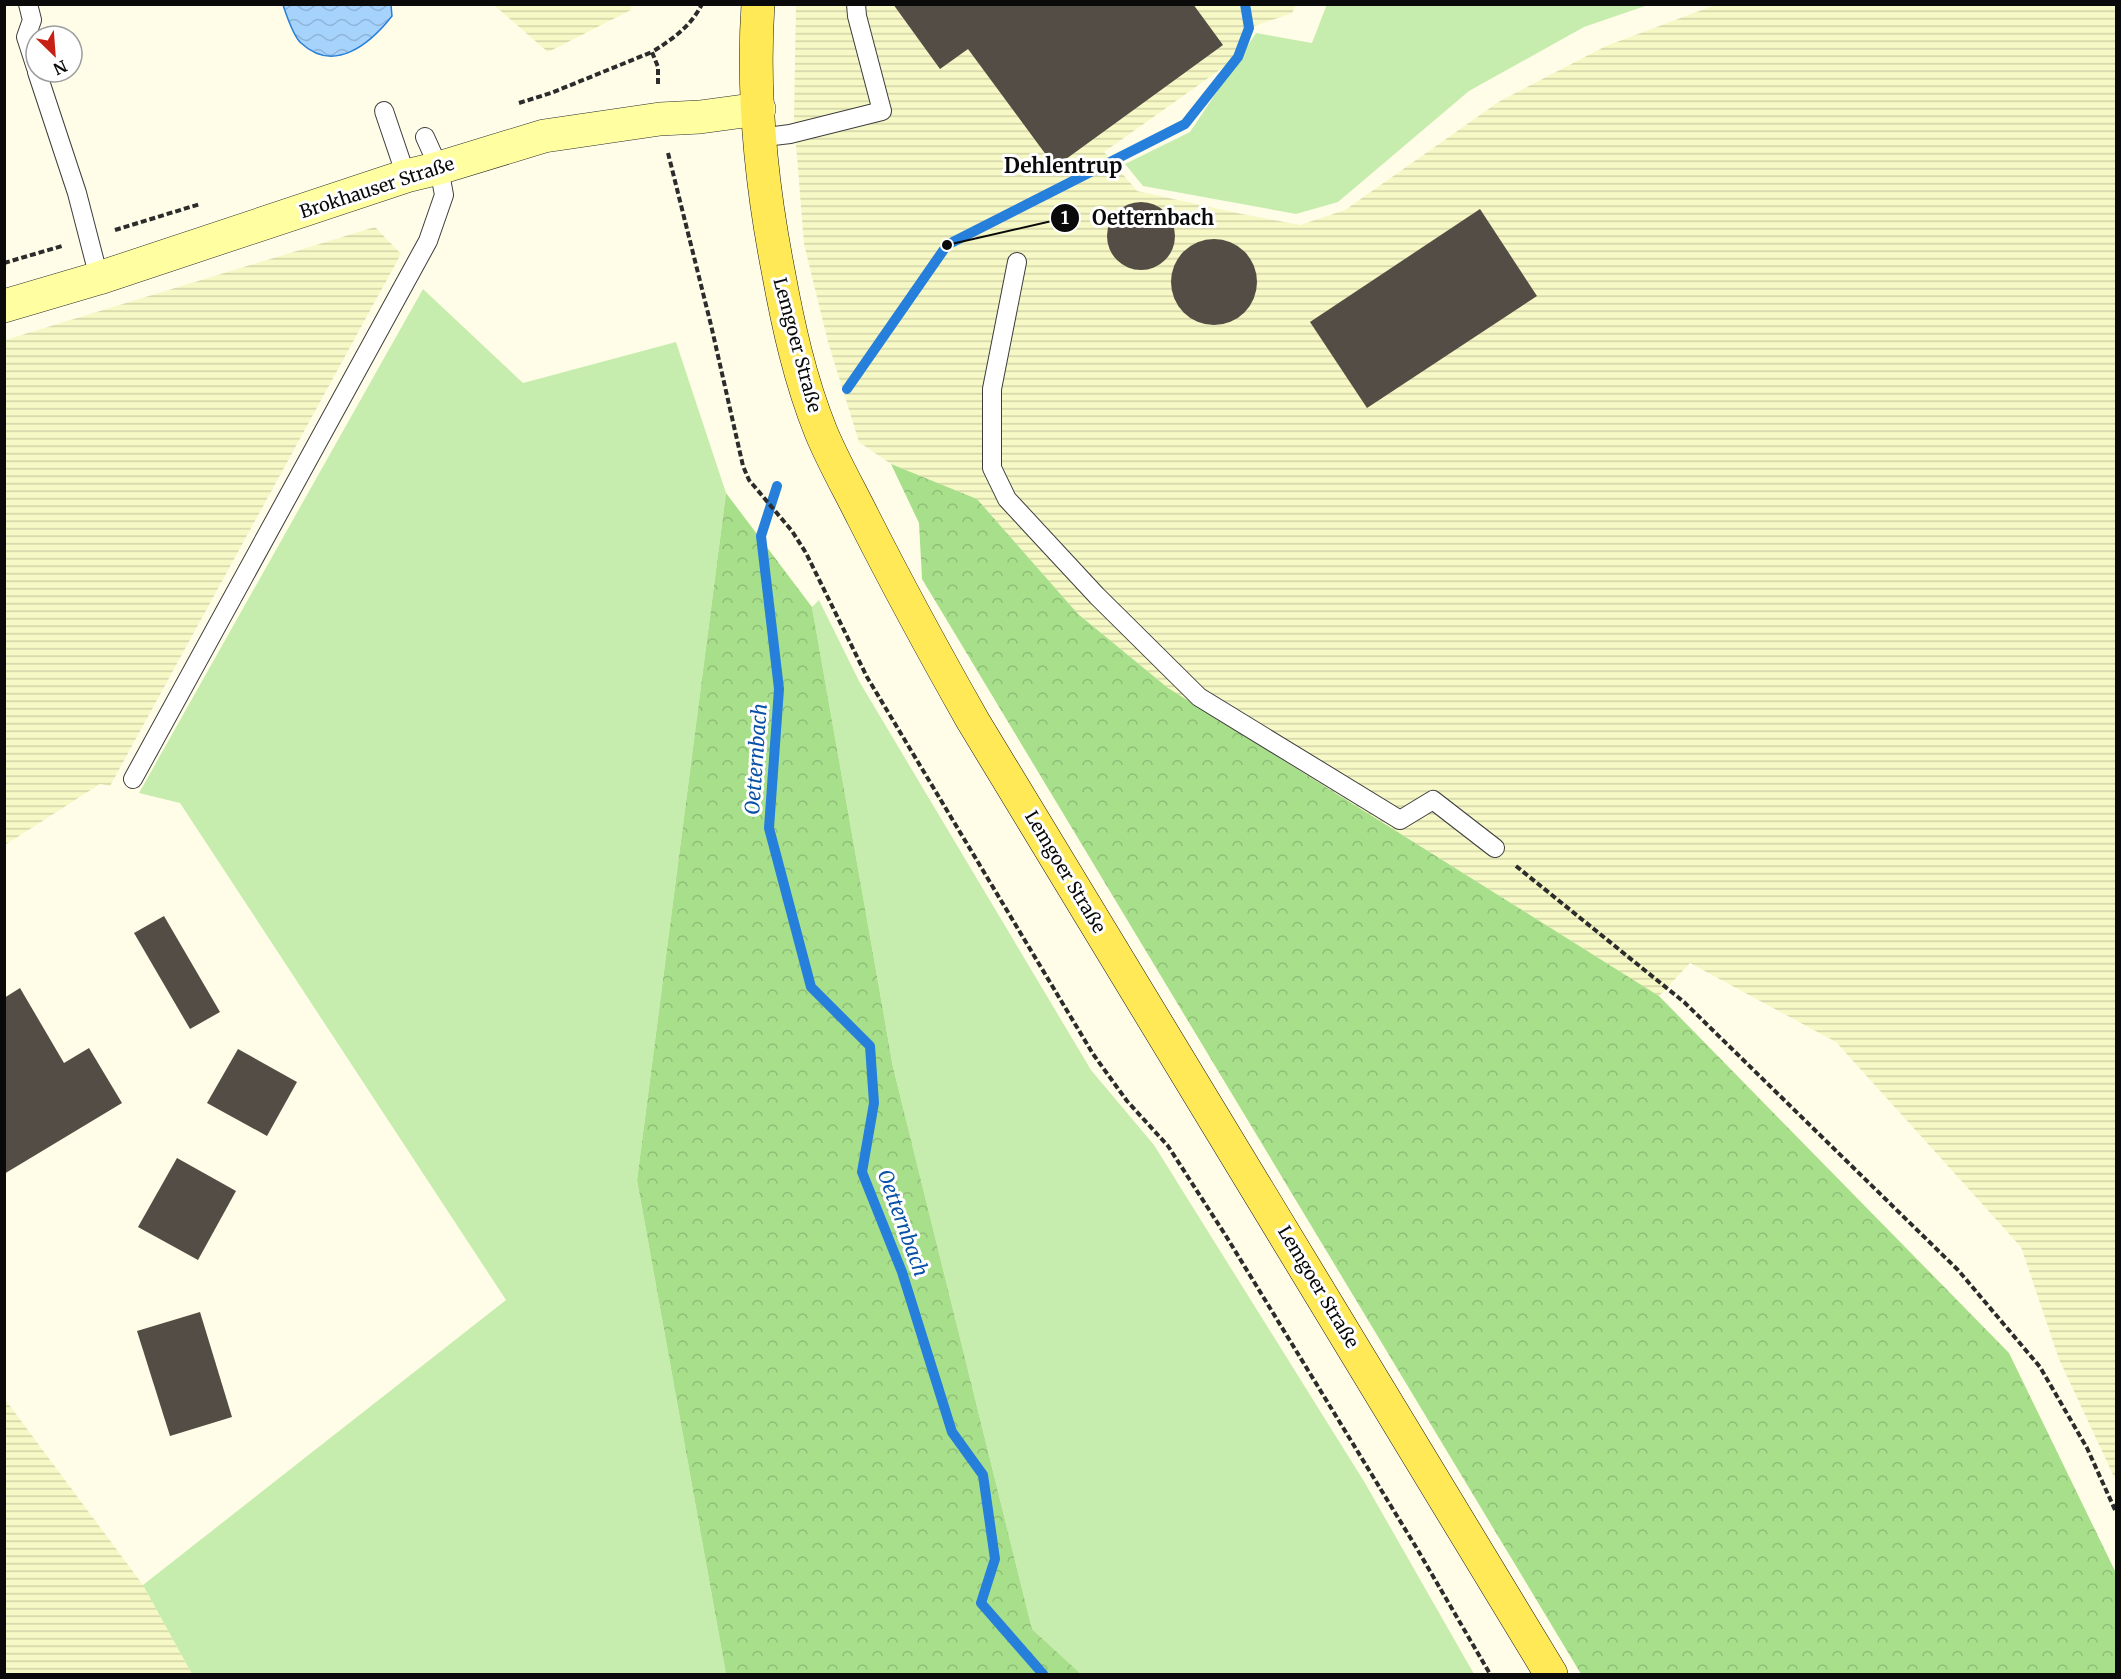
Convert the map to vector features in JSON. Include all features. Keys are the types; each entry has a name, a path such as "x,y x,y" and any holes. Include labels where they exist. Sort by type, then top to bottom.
{"main road":[{"name":"Lemgoer Straße","path":"759,4 756,43 758,123 767,214 785,310 802,378 822,433 920,626 973,721 1551,1674"}],"street":[{"name":"Brokhauser Straße","path":"4,306 99,278 406,176 544,136 660,119 700,117 758,123"}],"lane":[{"path":"28,4 32,20 31,24"},
{"path":"758,123 790,134 882,111 857,16 856,4"},
{"path":"41,84 76,193 99,278"},
{"path":"384,111 406,176"},
{"path":"133,779 428,242 444,195 439,168 425,137"},
{"path":"1017,262 992,389 992,468 1007,499 1097,596 1199,697 1400,820 1433,800 1495,848"}],"path":[{"path":"702,4 696,16 674,39 652,52 658,67 660,119 743,466 749,480 792,531 806,553 867,677 1093,1054 1127,1101 1168,1146 1226,1236 1416,1547 1490,1674"},
{"path":"1495,848 1684,1002 1958,1270 2040,1367 2087,1448 2116,1512"}],"green space":[{"path":"631,4 631,10 548,52 494,5"},
{"path":"1327,4 1648,5 1584,27 1469,91 1338,202 1296,214 1143,186 1125,164 1190,132 1256,33 1312,43"},
{"path":"796,5 1296,5 1292,13 1249,28 1238,57 1104,152 1137,191 1300,225 1345,210 1500,101 1606,46 1715,5 2116,5 2116,1481 2059,1359 2021,1247 1836,1042 1690,963 1659,996 1168,688 1078,614 977,499 891,464 859,442 828,342 804,244 794,119"},
{"path":"375,227 401,254 110,786 100,784 5,845 5,340"},
{"path":"423,289 523,383 676,342 726,493 637,1180 726,1674 192,1674 143,1585 506,1300 180,803 139,793"},
{"path":"891,464 977,499 1078,614 1168,688 1659,996 2009,1353 2116,1573 2116,1674 1581,1674 922,579 919,523"},
{"path":"726,493 812,607 893,1067 1032,1629 1081,1674 726,1674 637,1180"},
{"path":"819,600 859,681 1091,1070 1154,1145 1365,1483 1474,1674 1081,1674 1032,1629 893,1067 812,607"},
{"path":"4,1398 143,1585 192,1674 5,1674"}],"water":[{"path":"283,5 391,5 392,16 373,36 351,52 326,56 313,52 298,40"}],"building":[{"path":"893,4 1193,4 1223,45 1055,167 968,49 940,69"},
{"path":"1141,202 1154,205 1165,212 1172,223 1175,236 1172,249 1165,260 1154,267 1141,270 1128,267 1117,260 1110,249 1107,236 1110,223 1117,212 1128,205"},
{"path":"1480,209 1537,296 1367,408 1310,322"},
{"path":"1206,239 1222,239 1245,251 1254,265 1257,282 1254,299 1245,313 1222,325 1206,325 1190,318 1178,306 1171,290 1171,274 1178,258 1190,246"},
{"path":"164,916 220,1012 190,1029 134,933"},
{"path":"20,988 64,1063 89,1048 122,1103 4,1174 4,998"},
{"path":"238,1049 297,1082 267,1136 207,1103"},
{"path":"177,1158 236,1191 198,1260 138,1227"},
{"path":"200,1312 232,1417 170,1436 137,1331"}],"waterway":[{"name":"Oetternbach","path":"847,389 947,245 1185,124 1238,57 1249,28 1245,4"},
{"name":"Oetternbach","path":"777,486 761,536 779,689 769,828 811,987 870,1046 874,1103 862,1172 902,1272 952,1432 983,1475 995,1559 981,1603 1043,1674"}],"place":[{"name":"Oetternbach","path":"947,245"}],"district":[{"name":"Dehlentrup","path":"1063,166"}]}
